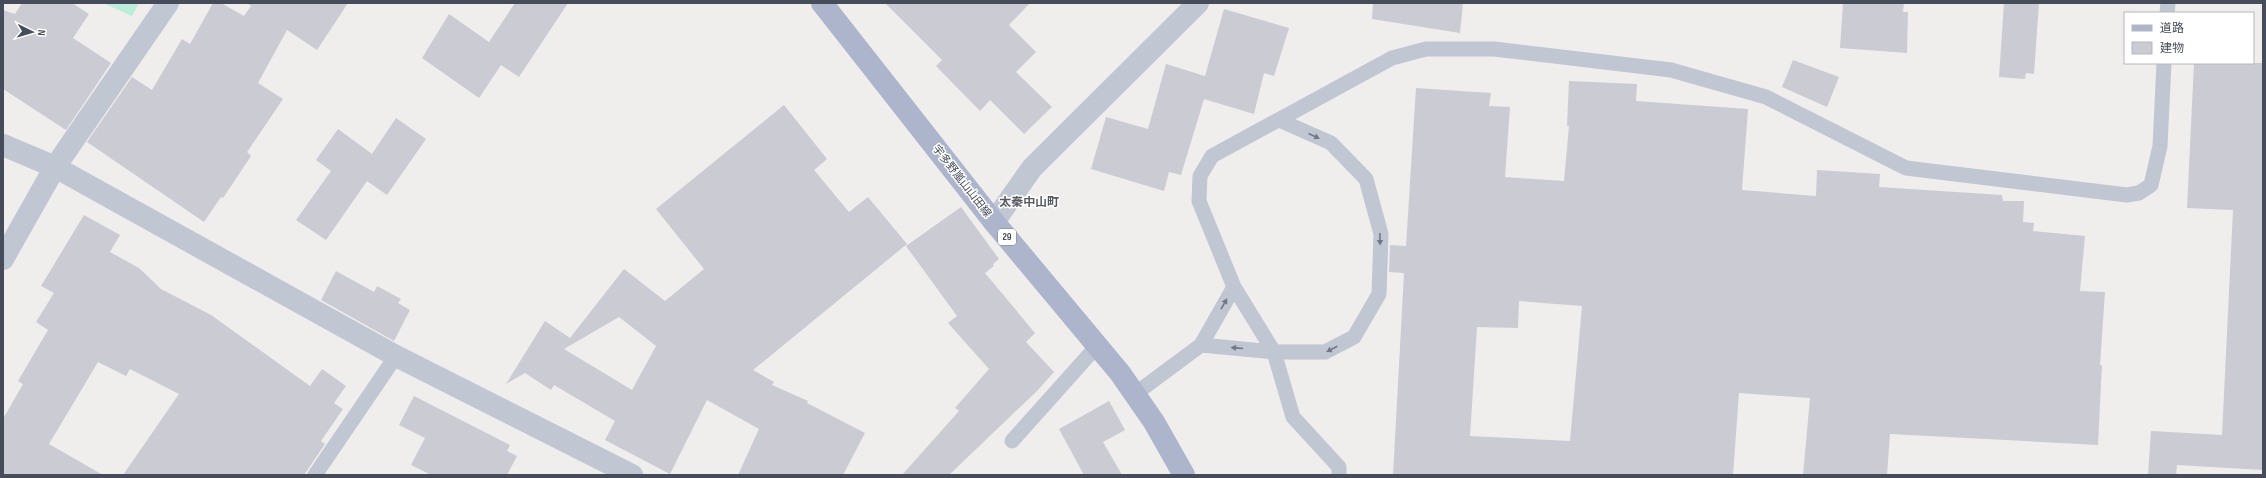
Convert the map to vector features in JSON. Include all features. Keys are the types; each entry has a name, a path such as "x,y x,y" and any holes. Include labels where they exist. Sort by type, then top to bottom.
{"main road":[{"name":"宇多野嵐山山田線","path":"829,6 994,222 1136,394 1184,475"}],"street":[{"path":"3,259 55,167 168,3"},
{"path":"994,222 1032,168 1198,3"},
{"path":"3,145 55,167 396,356 632,475"}],"lane":[{"path":"1339,475 1339,467 1293,418 1274,352 1234,287 1199,201 1200,176 1212,156 1392,58 1426,49 1494,49 1671,70 1766,97 1906,168 2127,195 2139,193 2151,185 2160,146 2164,64"},
{"path":"1201,345 1274,352 1325,352 1354,337 1379,294 1381,234 1366,179 1331,143 1279,120"},
{"path":"1136,394 1201,345 1234,287"},
{"path":"1012,441 1097,346"},
{"path":"315,475 396,356"}],"green space":[{"path":"103,3 139,3 132,16"}],"building":[{"path":"22,3 72,3 89,14 73,38 111,63 66,130 3,89 3,10 15,14"},
{"path":"213,3 221,3 244,16 251,6 247,3 348,3 317,50 287,30 258,83 283,99 247,152 251,156 223,198 221,197 204,222 87,142 132,77 152,90 182,39 190,44"},
{"path":"515,3 568,3 519,77 501,65 479,98 422,58 449,14 489,42"},
{"path":"885,3 1030,3 1009,25 1036,52 1016,72 1052,107 1024,134 990,100 980,111 936,66 942,60"},
{"path":"1373,3 1463,3 1460,33 1372,19"},
{"path":"1843,3 1904,3 1903,12 1908,12 1907,53 1840,48"},
{"path":"2004,3 2039,3 2034,74 2026,73 2025,79 1999,77"},
{"path":"1224,9 1289,28 1274,76 1264,73 1254,114 1204,99 1181,175 1169,172 1164,191 1091,169 1106,117 1148,129 1166,64 1205,76"},
{"path":"1793,60 1839,77 1827,107 1782,87"},
{"path":"2263,63 2263,470 2177,465 2176,475 2148,475 2151,431 2222,435 2233,210 2187,208 2194,64"},
{"path":"1569,81 1637,84 1636,101 1748,109 1742,190 1816,196 1817,170 1880,174 1879,187 2002,195 2003,201 2024,201 2023,222 2034,223 2033,231 2085,236 2080,291 2105,292 2100,365 2102,365 2098,445 1890,434 1887,475 1803,475 1810,398 1739,393 1733,475 1393,475 1404,273 1389,272 1390,245 1406,246 1416,88 1491,93 1489,106 1510,107 1505,177 1564,181 1569,126 1567,126","holes":["1519,301 1582,306 1570,441 1470,436 1477,327 1518,328"]},
{"path":"784,105 827,159 814,170 849,212 868,197 907,244 753,370 774,382 772,385 808,401 807,403 865,433 843,475 738,475 759,429 707,400 670,474 605,440 615,421 554,385 551,390 525,373 506,384 545,321 570,338 624,269 665,301 704,269 656,209","holes":["619,317 656,346 632,390 564,349"]},
{"path":"396,118 426,139 387,195 367,181 326,240 296,220 331,171 316,160 338,129 372,154"},
{"path":"961,207 999,259 993,264 994,266 985,273 1035,333 1026,342 1054,372 1038,390 949,475 902,475 959,411 955,408 989,369 948,323 957,316 906,246"},
{"path":"84,215 120,235 110,252 139,268 161,289 211,315 310,386 322,369 346,386 334,403 343,409 321,441 325,444 304,475 123,475 179,394 130,369 126,376 98,362 49,444 103,475 3,475 3,419 23,384 18,381 48,330 36,322 54,293 41,286"},
{"path":"336,271 374,292 377,286 401,299 398,303 410,310 394,341 321,300"},
{"path":"414,396 510,445 507,451 517,456 507,475 431,475 411,465 425,438 399,425"},
{"path":"1109,401 1125,430 1103,442 1122,475 1084,475 1059,429"}],"district":[{"name":"太秦中山町","path":"1029,202"}]}
